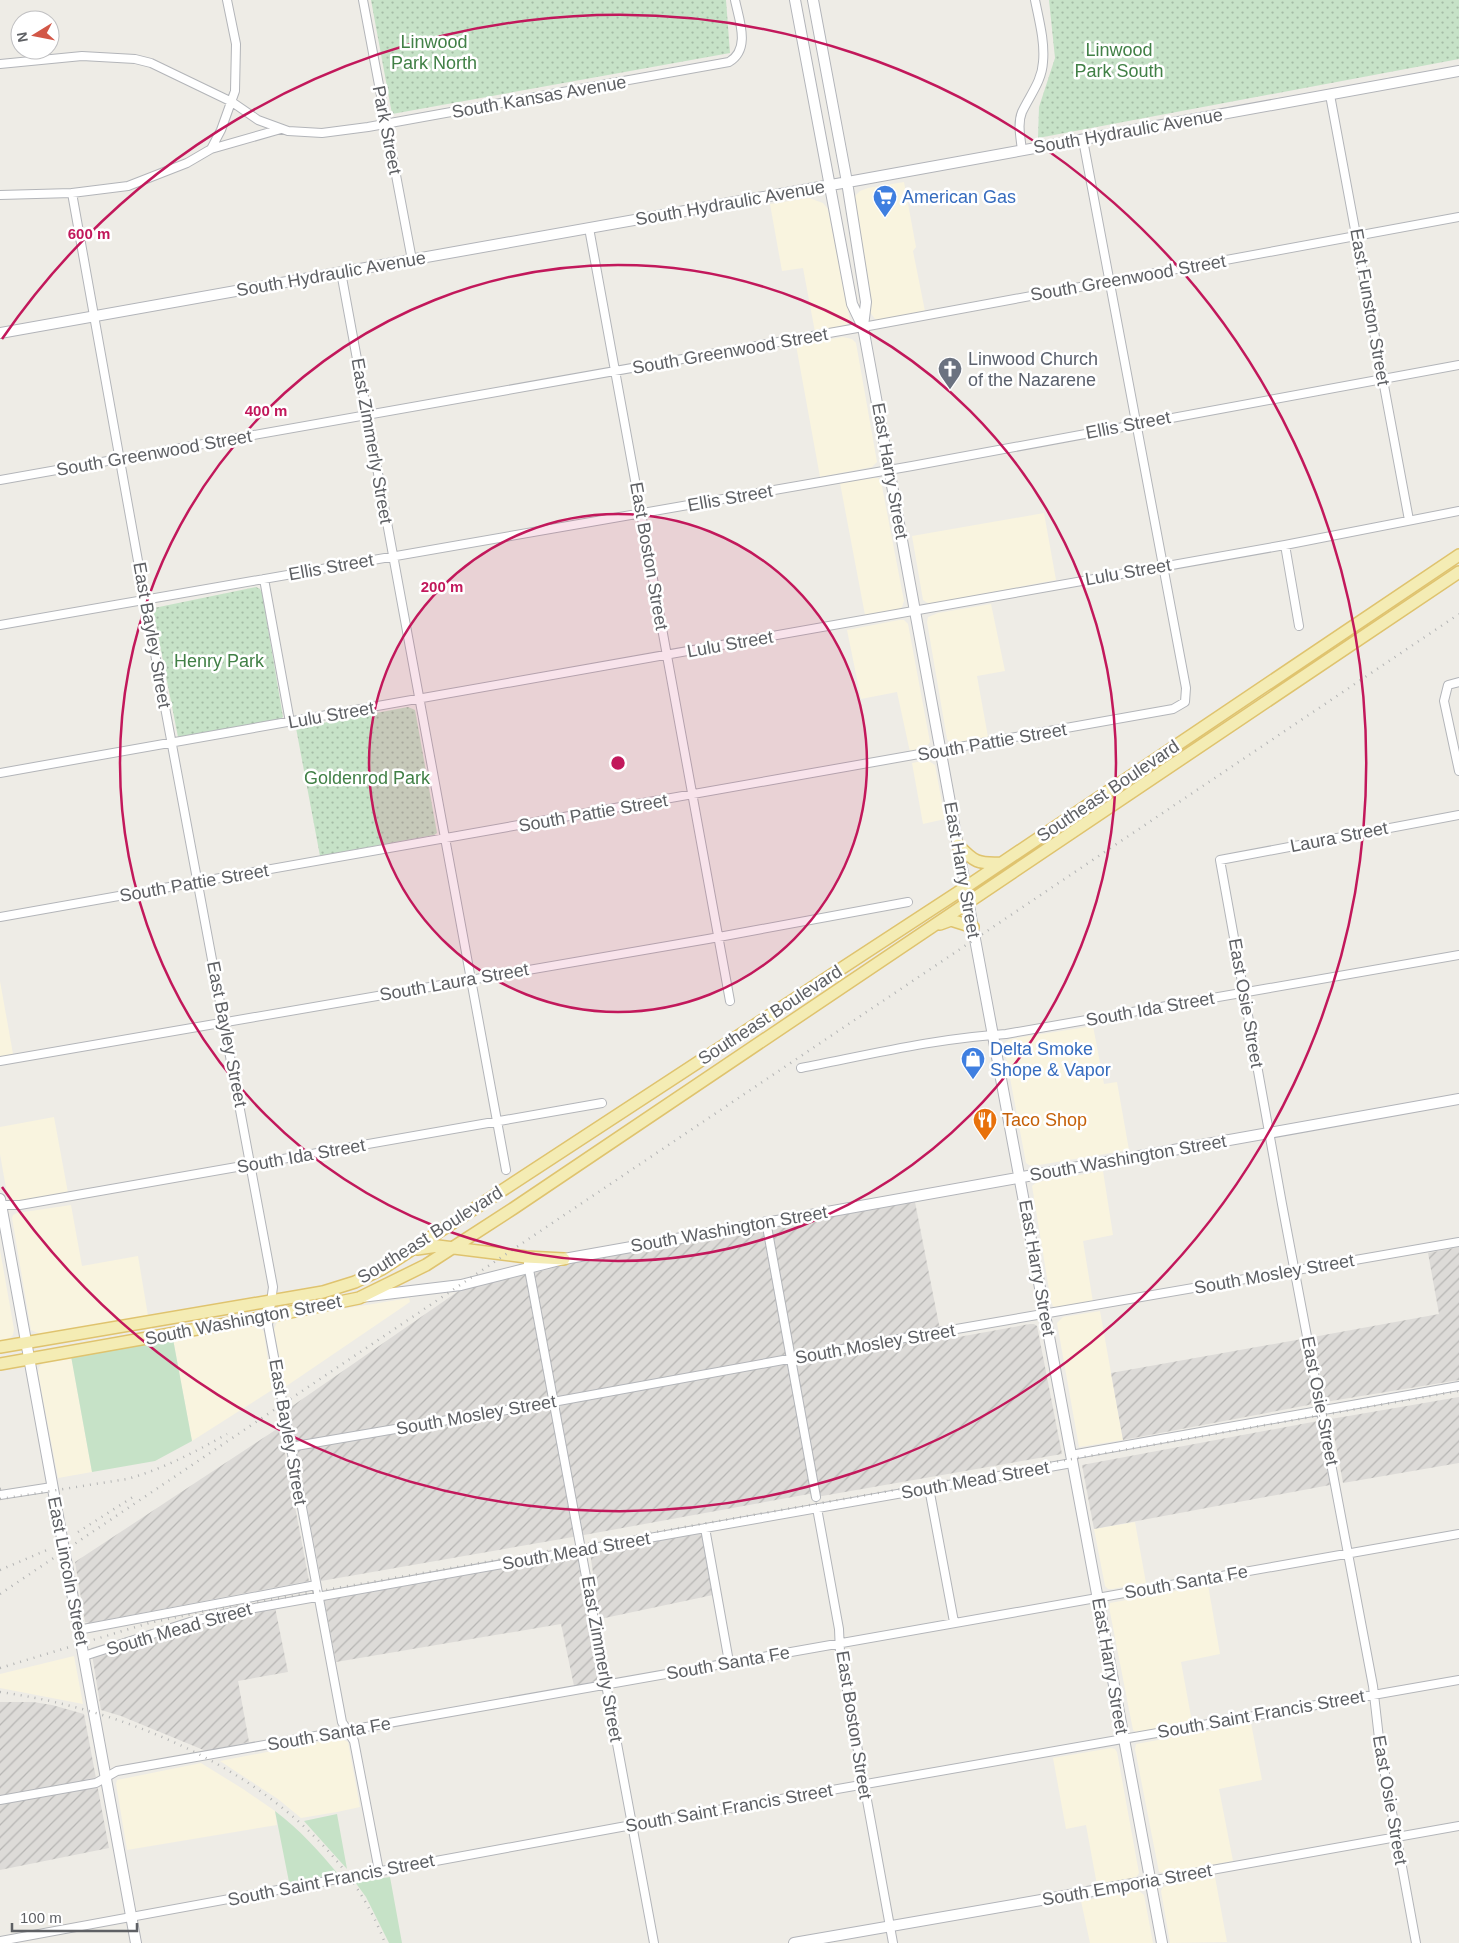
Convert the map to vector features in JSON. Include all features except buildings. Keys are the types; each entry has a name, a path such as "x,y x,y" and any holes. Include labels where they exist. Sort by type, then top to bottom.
{"main road":[{"name":"Southeast Boulevard","path":"26,1343 272,1299 323,1292 355,1282 382,1269 966,888 1459,554"},
{"name":"Southeast Boulevard","path":"358,1298 396,1281 455,1247 1459,572"},
{"path":"958,845 974,861 986,864 1001,863"},
{"path":"933,926 951,920 973,927"},
{"path":"412,1250 438,1246 455,1247 527,1262 564,1259"},
{"name":"South Washington Street","path":"0,1364 271,1316 358,1298"},
{"path":"0,1347 26,1343"}],"street":[{"path":"0,195 72,193 128,186 188,163 210,149 221,130 232,102 236,78 236,44 227,0"},
{"name":"Park Street","path":"363,0 412,260"},
{"name":"South Kansas Avenue","path":"0,64 82,56 135,59 151,63 232,102 258,120 295,132 322,133 386,124 729,62 738,55 743,41 735,0"},
{"name":"East Harry Street","path":"795,0 852,304 863,327 1162,1943"},
{"name":"East Harry Street","path":"813,0 847,182 866,302 863,327"},
{"path":"1022,151 1020,130 1022,113 1040,79 1044,63 1044,47 1035,0"},
{"name":"South Hydraulic Avenue","path":"0,333 1022,151 1459,71"},
{"name":"East Funston Street","path":"1330,95 1409,520"},
{"name":"South Kansas Avenue","path":"210,149 281,129"},
{"path":"1083,140 1162,565"},
{"name":"East Bayley Street","path":"72,193 273,1287 271,1316 268,1325 290,1447 342,1722 354,1741 379,1871"},
{"name":"South Greenwood Street","path":"0,480 863,327 1459,218"},
{"name":"East Boston Street","path":"589,228 730,1001"},
{"name":"East Zimmerly Street","path":"341,272 506,1170"},
{"name":"Ellis Street","path":"0,625 889,470 1459,365"},
{"name":"Lulu Street","path":"0,773 668,655 1459,511"},
{"path":"1285,544 1299,626"},
{"name":"South Pattie Street","path":"0,917 941,751 1172,708 1185,702 1186,688 1162,565"},
{"path":"264,579 290,722"},
{"path":"1459,682 1448,685 1444,701 1459,771"},
{"name":"Laura Street","path":"1220,860 1459,815"},
{"name":"East Osie Street","path":"1220,860 1269,1133 1375,1694 1380,1747 1416,1943"},
{"name":"South Laura Street","path":"0,1062 719,937 908,902"},
{"name":"South Ida Street","path":"801,1068 1459,955"},
{"name":"South Washington Street","path":"564,1259 766,1221 1459,1098"},
{"name":"South Ida Street","path":"0,1203 20,1206 602,1103"},
{"name":"East Lincoln Street","path":"0,1203 136,1943"},
{"path":"766,1221 816,1497"},
{"name":"South Mosley Street","path":"290,1447 1459,1242"},
{"name":"East Zimmerly Street","path":"527,1262 654,1943"},
{"name":"South Washington Street","path":"358,1298 461,1285 527,1262"},
{"name":"South Mead Street","path":"84,1656 213,1616 929,1488 1322,1410 1459,1386"},
{"path":"0,1495 52,1487"},
{"path":"929,1488 954,1622"},
{"name":"East Boston Street","path":"817,1508 841,1642 840,1652 893,1943"},
{"path":"704,1528 730,1662"},
{"name":"South Santa Fe","path":"0,1800 96,1783 117,1771 1459,1534"},
{"name":"South Mead Street","path":"78,1630 316,1585"},
{"name":"South Saint Francis Street","path":"0,1941 632,1825 1459,1680"},
{"name":"South Emporia Street","path":"794,1943 1459,1826"}],"shaded area":[{"path":"904,182 916,247 913,251 925,311 879,320 875,319 870,312 854,205 855,196 860,191 868,188"},
{"path":"809,198 823,203 828,209 850,320 845,325 815,332 803,268 782,271 770,204"},
{"path":"843,337 852,339 856,343 877,462 872,467 820,477 796,345"},
{"path":"878,478 881,481 904,601 899,609 865,615 840,483"},
{"path":"1044,513 1056,580 929,604 923,600 912,536"},
{"path":"991,604 1005,671 977,676 988,737 953,744 947,739 927,622 928,617 938,613"},
{"path":"904,620 908,624 930,742 925,749 910,752 897,692 861,699 847,630"},
{"path":"927,760 935,765 945,819 923,824 912,763"},
{"path":"0,981 13,1054 0,1057"},
{"path":"1093,1026 1104,1084 1117,1082 1129,1150 1033,1166 1029,1165 1026,1163 1004,1046 1005,1042 1010,1039"},
{"path":"54,1117 68,1193 19,1202 11,1201 7,1194 0,1154 0,1127"},
{"path":"1103,1171 1113,1235 1083,1241 1093,1302 1057,1308 1051,1302 1032,1186 1037,1182"},
{"path":"915,1202 942,1340 1030,1324 1037,1326 1062,1454 822,1496 809,1494 321,1581 288,1409 460,1290 550,1269 565,1263"},
{"path":"71,1205 82,1266 138,1256 148,1316 42,1335 31,1330 12,1218 17,1213"},
{"path":"1459,1247 1459,1380 1325,1402 1313,1337 1439,1314 1428,1253"},
{"path":"0,1250 14,1329 13,1335 10,1338 0,1342"},
{"path":"409,1298 410,1302 285,1387 274,1329 277,1322 281,1319"},
{"path":"1100,1311 1123,1440 1079,1447 1057,1323 1063,1317"},
{"path":"252,1324 258,1325 264,1332 272,1390 192,1441 173,1339"},
{"path":"1302,1339 1314,1404 1123,1440 1111,1373"},
{"path":"71,1356 92,1472 58,1478 38,1373 39,1367 45,1361"},
{"path":"1459,1397 1459,1463 1343,1483 1331,1419"},
{"path":"1318,1421 1330,1485 1094,1529 1082,1465"},
{"path":"280,1427 309,1581 89,1623 85,1622 75,1562"},
{"path":"1135,1522 1146,1583 1108,1589 1105,1586 1094,1529"},
{"path":"702,1533 713,1595 600,1619 590,1553"},
{"path":"577,1555 599,1675 599,1679 596,1681 574,1686 561,1624 336,1662 324,1599"},
{"path":"1208,1585 1220,1654 1181,1662 1192,1722 1136,1732 1133,1730 1109,1607 1110,1603"},
{"path":"274,1602 288,1672 238,1681 249,1742 206,1751 121,1716 101,1710 91,1648 193,1617"},
{"path":"74,1656 83,1704 0,1688 0,1674"},
{"path":"0,1702 33,1702 84,1714 109,1848 0,1870"},
{"path":"1251,1723 1262,1780 1219,1789 1233,1861 1163,1873 1159,1872 1135,1749 1136,1744"},
{"path":"340,1738 348,1742 360,1807 337,1812 301,1818 278,1799 220,1761"},
{"path":"1111,1748 1117,1752 1139,1873 1135,1879 1097,1885 1086,1825 1066,1829 1053,1758"},
{"path":"201,1763 275,1811 277,1825 127,1850 116,1784 117,1780"},
{"path":"1215,1877 1227,1942 1170,1943 1161,1891 1163,1887"},
{"path":"1139,1891 1144,1895 1153,1943 1090,1943 1081,1901"}],"green space":[{"name":"Linwood Park North","path":"371,0 726,0 730,53 392,114"},
{"name":"Linwood Park South","path":"1049,0 1459,0 1459,59 1038,138 1039,107 1055,58"},
{"name":"Henry Park","path":"256,587 262,593 283,717 279,720 178,737 154,608"},
{"name":"Goldenrod Park","path":"408,707 415,710 437,833 320,856 296,728"},
{"path":"173,1339 192,1441 155,1461 92,1472 71,1356"},
{"path":"275,1811 324,1857 338,1874 289,1882"},
{"path":"337,1814 347,1869 304,1821"},
{"path":"390,1877 402,1943 389,1943 366,1897 355,1882"}],"railway":[{"path":"0,1594 1459,614"},
{"path":"0,1668 149,1623 206,1611 1459,1391"},
{"path":"0,1499 127,1479 178,1460 227,1434"},
{"path":"0,1489 4,1488"},
{"path":"78,1532 133,1497"},
{"path":"0,1570 47,1550"},
{"path":"0,1692 56,1702 114,1719 172,1741 227,1770 277,1804 322,1844 358,1891 385,1943"}],"place":[{"name":"American Gas","path":"885,218"},
{"name":"Linwood Church of the Nazarene","path":"950,390"},
{"name":"Delta Smoke Shope & Vapor","path":"973,1080"},
{"name":"Taco Shop","path":"985,1141"}]}
